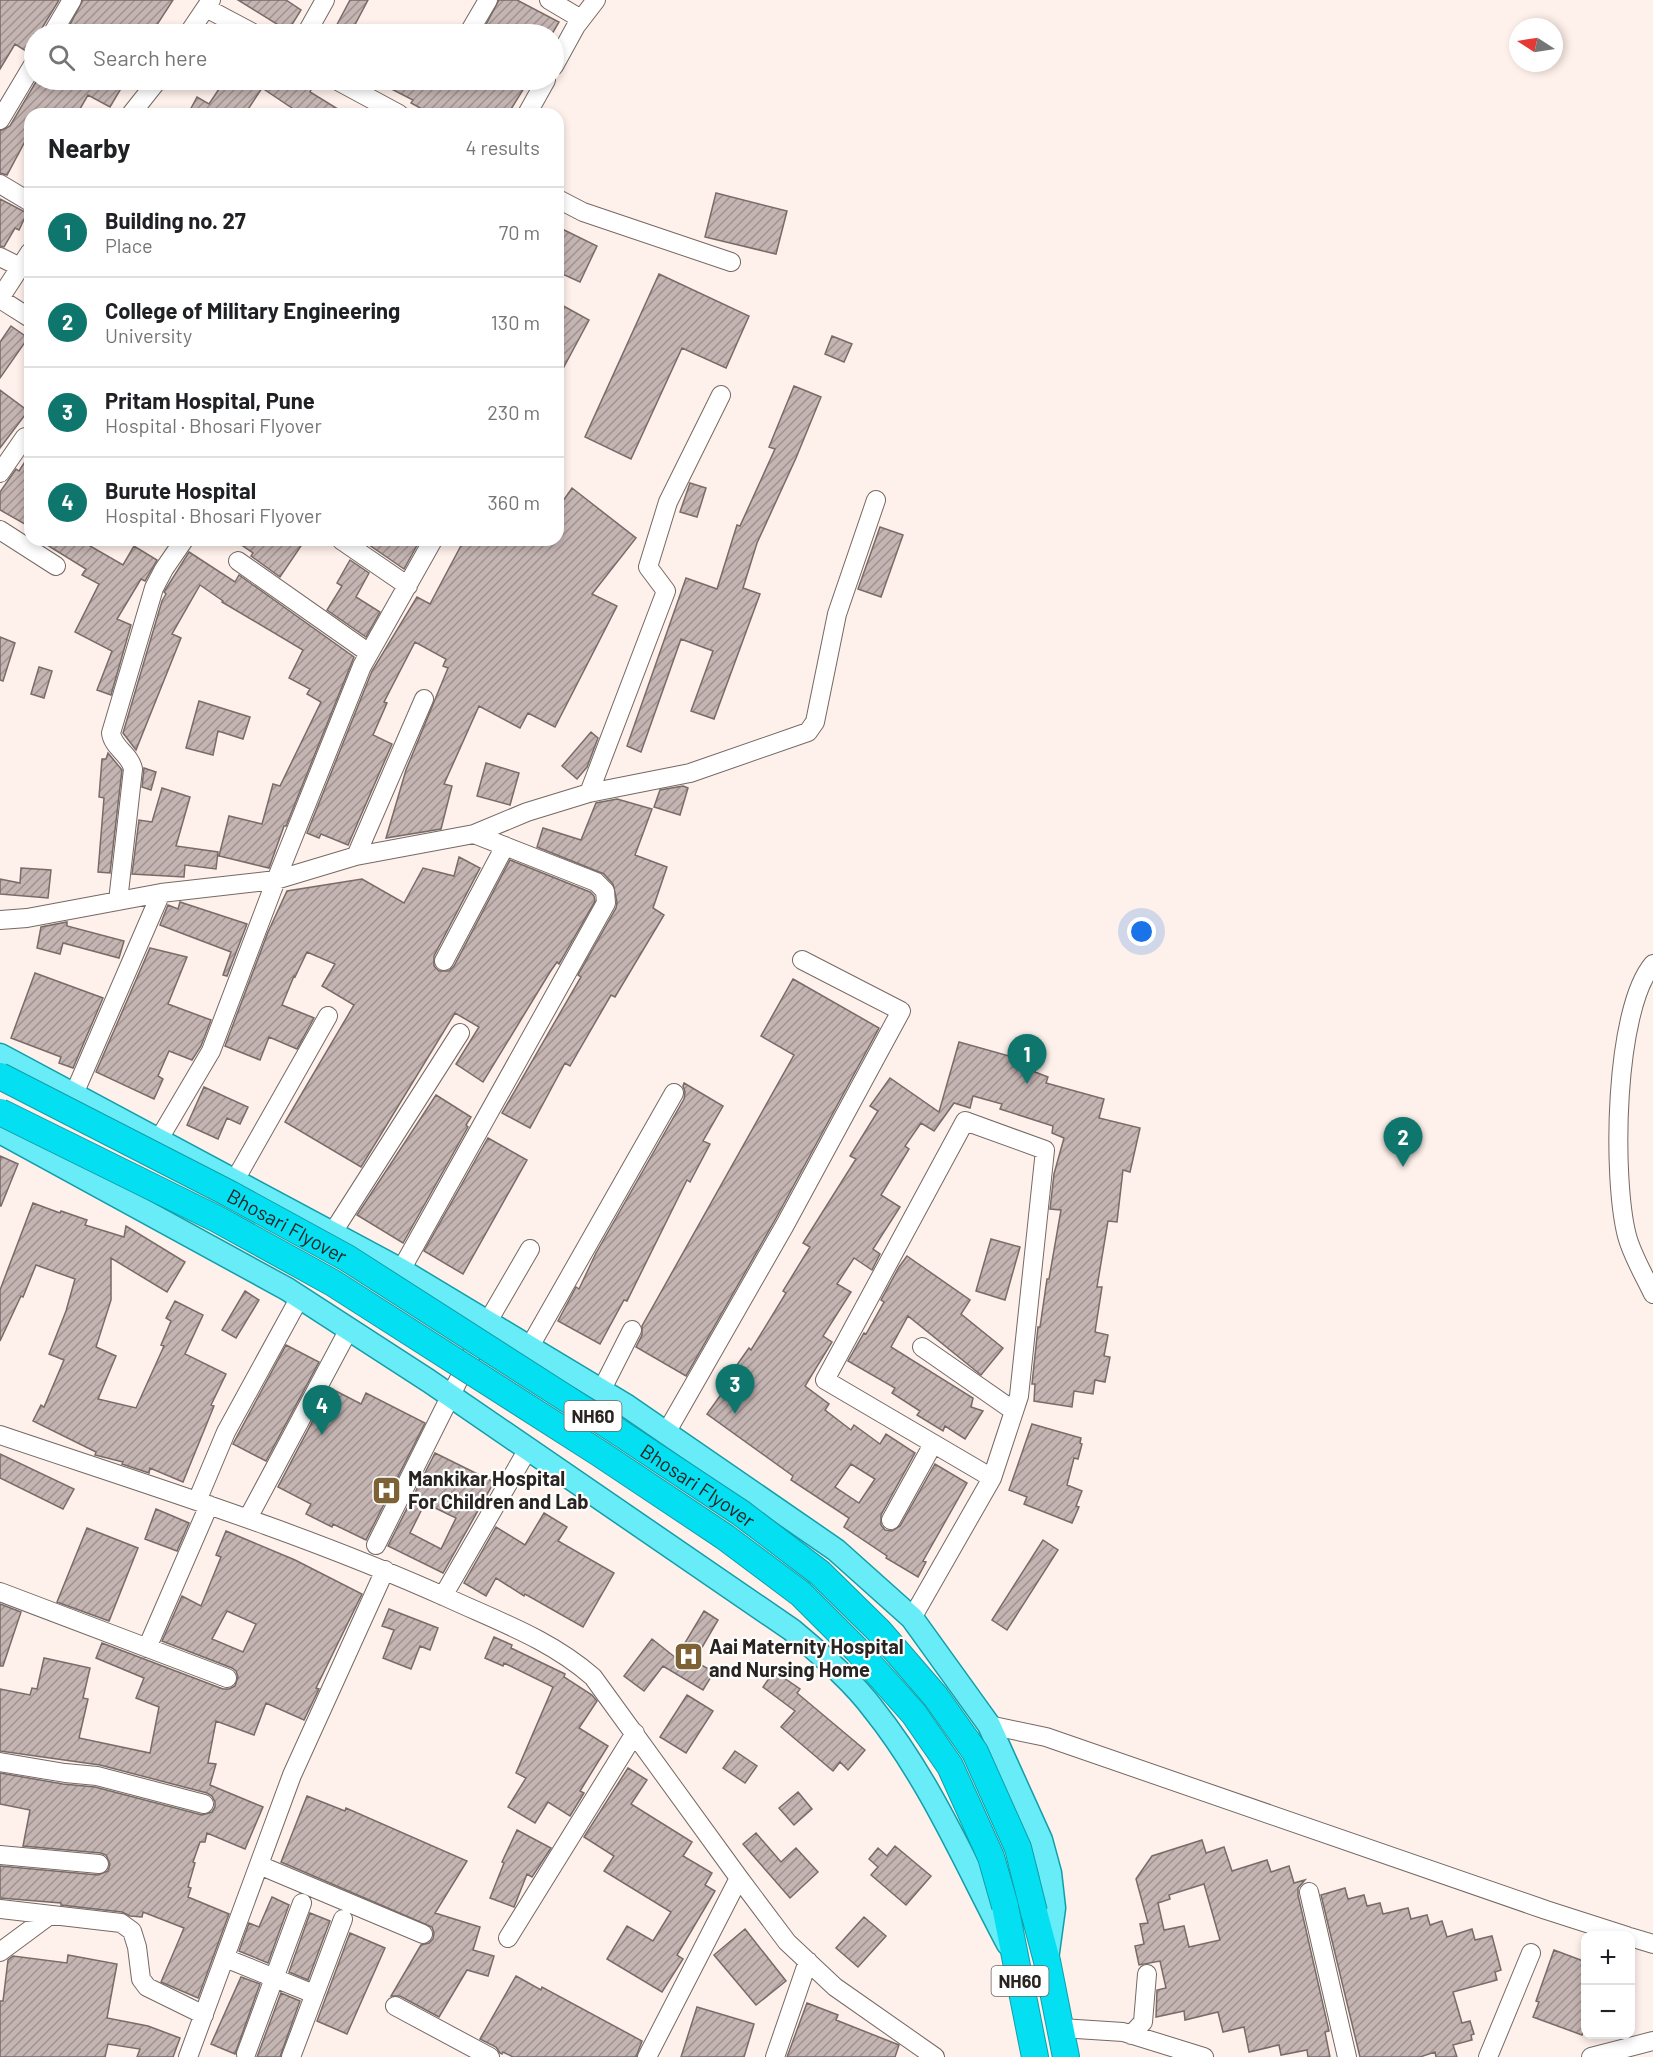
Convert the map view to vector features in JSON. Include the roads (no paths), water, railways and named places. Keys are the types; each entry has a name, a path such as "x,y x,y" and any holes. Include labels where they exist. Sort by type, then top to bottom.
{"highway":[{"name":"Bhosari Flyover","path":"0,1076 230,1194 347,1258 614,1429 741,1514 820,1573 879,1631 928,1688 975,1752 1018,1848 1047,1961"},
{"name":"Bhosari Flyover","path":"0,1112 217,1219 333,1283 599,1453 725,1537 801,1594 858,1651 914,1714 950,1766 991,1857 1005,1906 1015,1956"},
{"name":"NH60","path":"1015,1956 1035,2057"},
{"name":"NH60","path":"1047,1961 1066,2057"}],"main road":[{"path":"0,1055 401,1269 627,1406 836,1550 912,1618 989,1725 1041,1840 1050,1873 1054,1908 1047,1961"},
{"path":"0,1132 300,1297 528,1449 792,1630 838,1669 874,1709 918,1773 1015,1956"}],"street":[{"path":"58,24 72,0"},
{"path":"312,24 325,0"},
{"path":"474,24 488,0"},
{"path":"549,0 589,9"},
{"path":"573,0 589,9"},
{"path":"195,24 209,4 240,24"},
{"path":"564,50 589,9"},
{"path":"0,120 24,80"},
{"path":"136,108 150,90"},
{"path":"355,90 388,108"},
{"path":"530,108 540,90"},
{"path":"0,184 24,198"},
{"path":"564,202 583,212 731,262"},
{"path":"0,257 20,267"},
{"path":"24,261 0,298 24,314"},
{"path":"589,793 666,591 648,567 668,502 721,395"},
{"path":"0,473 24,438"},
{"path":"1,924 161,892 276,880 357,856 474,834 527,812 589,793 690,773 808,732 817,714 837,614 876,500"},
{"path":"0,530 24,545"},
{"path":"25,546 56,566"},
{"path":"117,901 133,769 131,760 112,741 111,733 154,588 180,546"},
{"path":"350,546 408,586"},
{"path":"159,1139 212,1051 276,880 369,653 430,546"},
{"path":"238,561 369,653"},
{"path":"357,856 424,699"},
{"path":"401,1269 606,903 605,891 596,882 474,834"},
{"path":"444,961 505,846"},
{"path":"74,1094 161,892"},
{"path":"666,1433 785,1225 901,1011 802,960"},
{"path":"1653,964 1649,968 1632,1007 1623,1047 1619,1150 1621,1209 1628,1239 1653,1294"},
{"path":"235,1180 328,1016"},
{"path":"333,1232 460,1033"},
{"path":"529,1348 674,1093"},
{"path":"912,1618 992,1478 1019,1396 1045,1150 965,1121 825,1380 992,1478"},
{"path":"376,1545 487,1323 530,1249"},
{"path":"147,1648 203,1503 226,1432 300,1297"},
{"path":"248,1518 349,1329"},
{"path":"601,1391 632,1330"},
{"path":"922,1347 1014,1411"},
{"path":"0,1435 248,1518 385,1570 543,1641 572,1659 593,1677 787,1942 835,1987 911,2050 935,2057"},
{"path":"891,1520 933,1443"},
{"path":"443,1596 528,1449"},
{"path":"188,2057 292,1774 385,1570"},
{"path":"0,1592 226,1678"},
{"path":"989,1725 1046,1737 1546,1910 1613,1931"},
{"path":"508,1938 635,1734"},
{"path":"0,1762 98,1776 204,1804"},
{"path":"0,1855 99,1864"},
{"path":"259,1864 346,1911 423,1934"},
{"path":"647,2057 738,1878"},
{"path":"1309,1892 1347,2057"},
{"path":"246,2054 302,1903"},
{"path":"0,1909 120,1923 132,1930 137,1947 141,1979 147,1987 204,2015"},
{"path":"291,2057 346,1911"},
{"path":"0,1952 50,1915"},
{"path":"1635,1938 1653,1944"},
{"path":"1488,2057 1531,1953"},
{"path":"225,1958 314,1994"},
{"path":"774,2057 808,1962"},
{"path":"1124,2033 1143,2022 1147,1974"},
{"path":"395,2006 490,2057"},
{"path":"1061,2028 1124,2033 1204,2057"},
{"path":"1591,2057 1653,2042"}],"place":[{"name":"Building no. 27","path":"1027,1084"},
{"name":"College of Military Engineering","path":"1403,1167"},
{"name":"Pritam Hospital, Pune","path":"735,1414"},
{"name":"Burute Hospital","path":"322,1435"},
{"name":"Mankikar Hospital For Children and Lab","path":"387,1490"},
{"name":"Aai Maternity Hospital and Nursing Home","path":"688,1657"}]}
